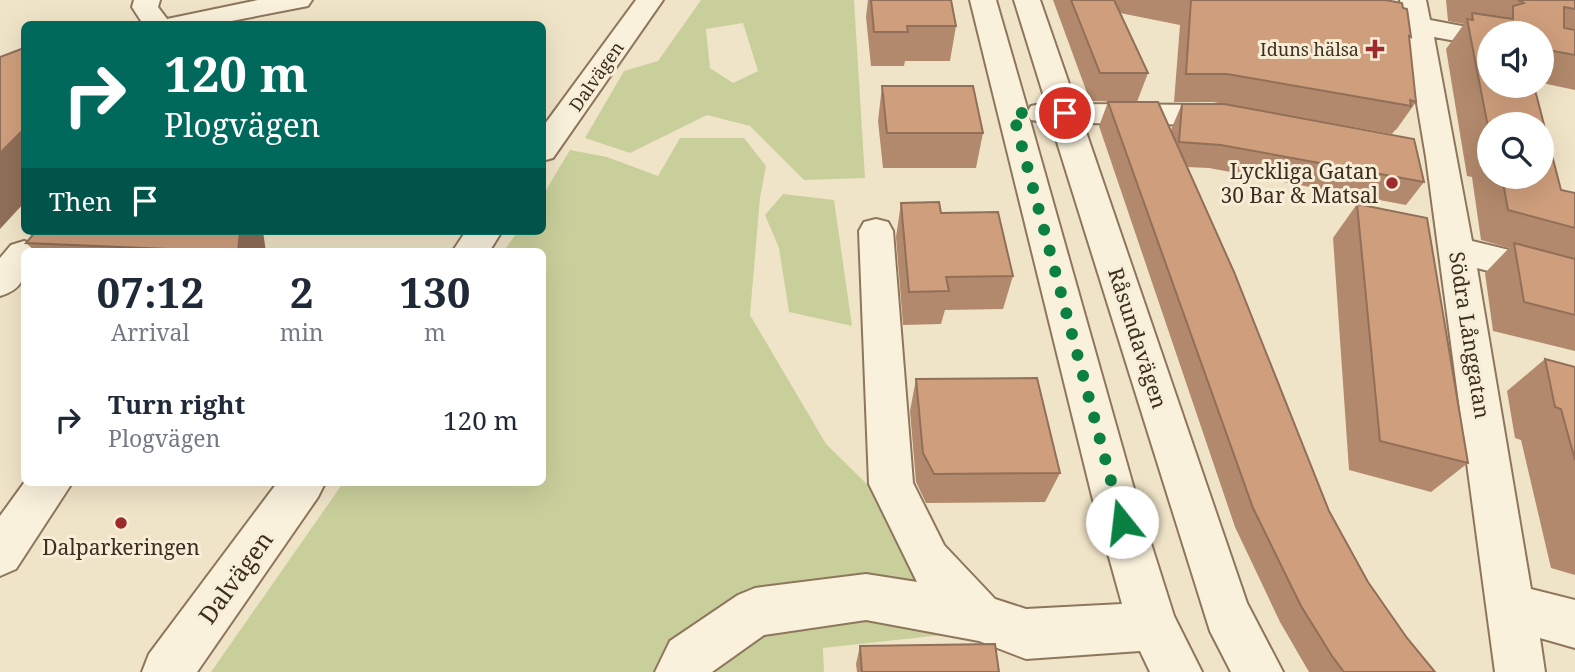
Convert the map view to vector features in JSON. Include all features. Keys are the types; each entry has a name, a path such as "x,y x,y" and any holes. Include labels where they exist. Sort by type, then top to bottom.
{"street":[{"path":"147,0 145,7 154,21"},
{"path":"192,21 299,0"},
{"name":"Dalvägen","path":"546,145 650,0"},
{"path":"982,0 1114,496 1153,626 1177,672"},
{"name":"Råsundavägen","path":"1027,0 1227,614 1258,672"},
{"path":"1364,16 1415,13 1477,34"},
{"name":"Södra Långgatan","path":"1415,13 1429,155 1457,250 1520,672"},
{"path":"1013,113 1213,115 1253,122"},
{"path":"876,231 891,484 928,561 979,617"},
{"path":"1457,250 1575,280"},
{"path":"0,282 21,258"},
{"path":"0,294 21,295"},
{"path":"0,554 48,486"},
{"name":"Dalvägen","path":"167,672 301,486"},
{"path":"680,672 688,659 755,612 866,597 979,617 1026,634 1153,626"},
{"path":"1511,607 1575,624"}],"green space":[{"path":"701,0 854,0 865,178 804,180 750,126 707,115 630,153 585,138 624,71 658,61","holes":["743,23 758,71 733,83 710,68 706,29"]},
{"path":"680,138 744,138 766,166 760,198 750,315 826,444 878,495 951,634 823,648 824,672 211,672 341,486 546,486 546,248 506,248 515,235 546,235 546,190 570,150 607,157 658,176"},
{"path":"783,194 834,200 852,326 789,312 779,248 765,215"}],"building":[{"path":"871,0 951,0 956,26 907,26 908,32 874,32"},
{"path":"1071,0 1114,0 1148,73 1100,73"},
{"path":"1191,0 1385,0 1402,3 1403,8 1407,9 1411,37 1409,36 1416,102 1410,100 1411,106 1227,74 1186,74"},
{"path":"1518,0 1575,0 1575,9 1564,7 1564,28 1575,30 1575,55 1554,51 1554,21 1477,21 1477,70 1467,19 1473,20 1472,13 1513,19 1513,6 1524,3"},
{"path":"21,49 21,132 0,153 0,57"},
{"path":"882,86 973,86 983,133 887,133"},
{"path":"1482,98 1537,98 1541,112 1485,112"},
{"path":"1108,102 1158,102 1234,272 1329,511 1368,582 1407,638 1435,672 1344,672 1301,606 1253,508"},
{"path":"1182,104 1224,104 1414,139 1424,182 1221,145 1179,142"},
{"path":"1554,163 1561,190 1575,193 1575,228 1508,210 1504,189 1554,189"},
{"path":"939,202 941,213 998,212 1013,276 946,277 949,291 909,292 901,203"},
{"path":"1357,204 1427,218 1468,463 1380,441"},
{"path":"33,235 240,235 238,248 144,248 26,243"},
{"path":"1514,243 1575,259 1575,315 1524,302"},
{"path":"1545,359 1575,367 1575,460 1561,409 1555,407"},
{"path":"1037,378 1060,473 934,474 923,453 916,379"},
{"path":"995,644 999,672 862,672 860,646"}],"place":[{"name":"Iduns hälsa","path":"1375,49"},
{"name":"Lyckliga Gatan 30 Bar & Matsal","path":"1392,183"},
{"name":"Dalparkeringen","path":"121,523"}],"route":[{"path":"1065,113 1013,113 1122,522"}]}
